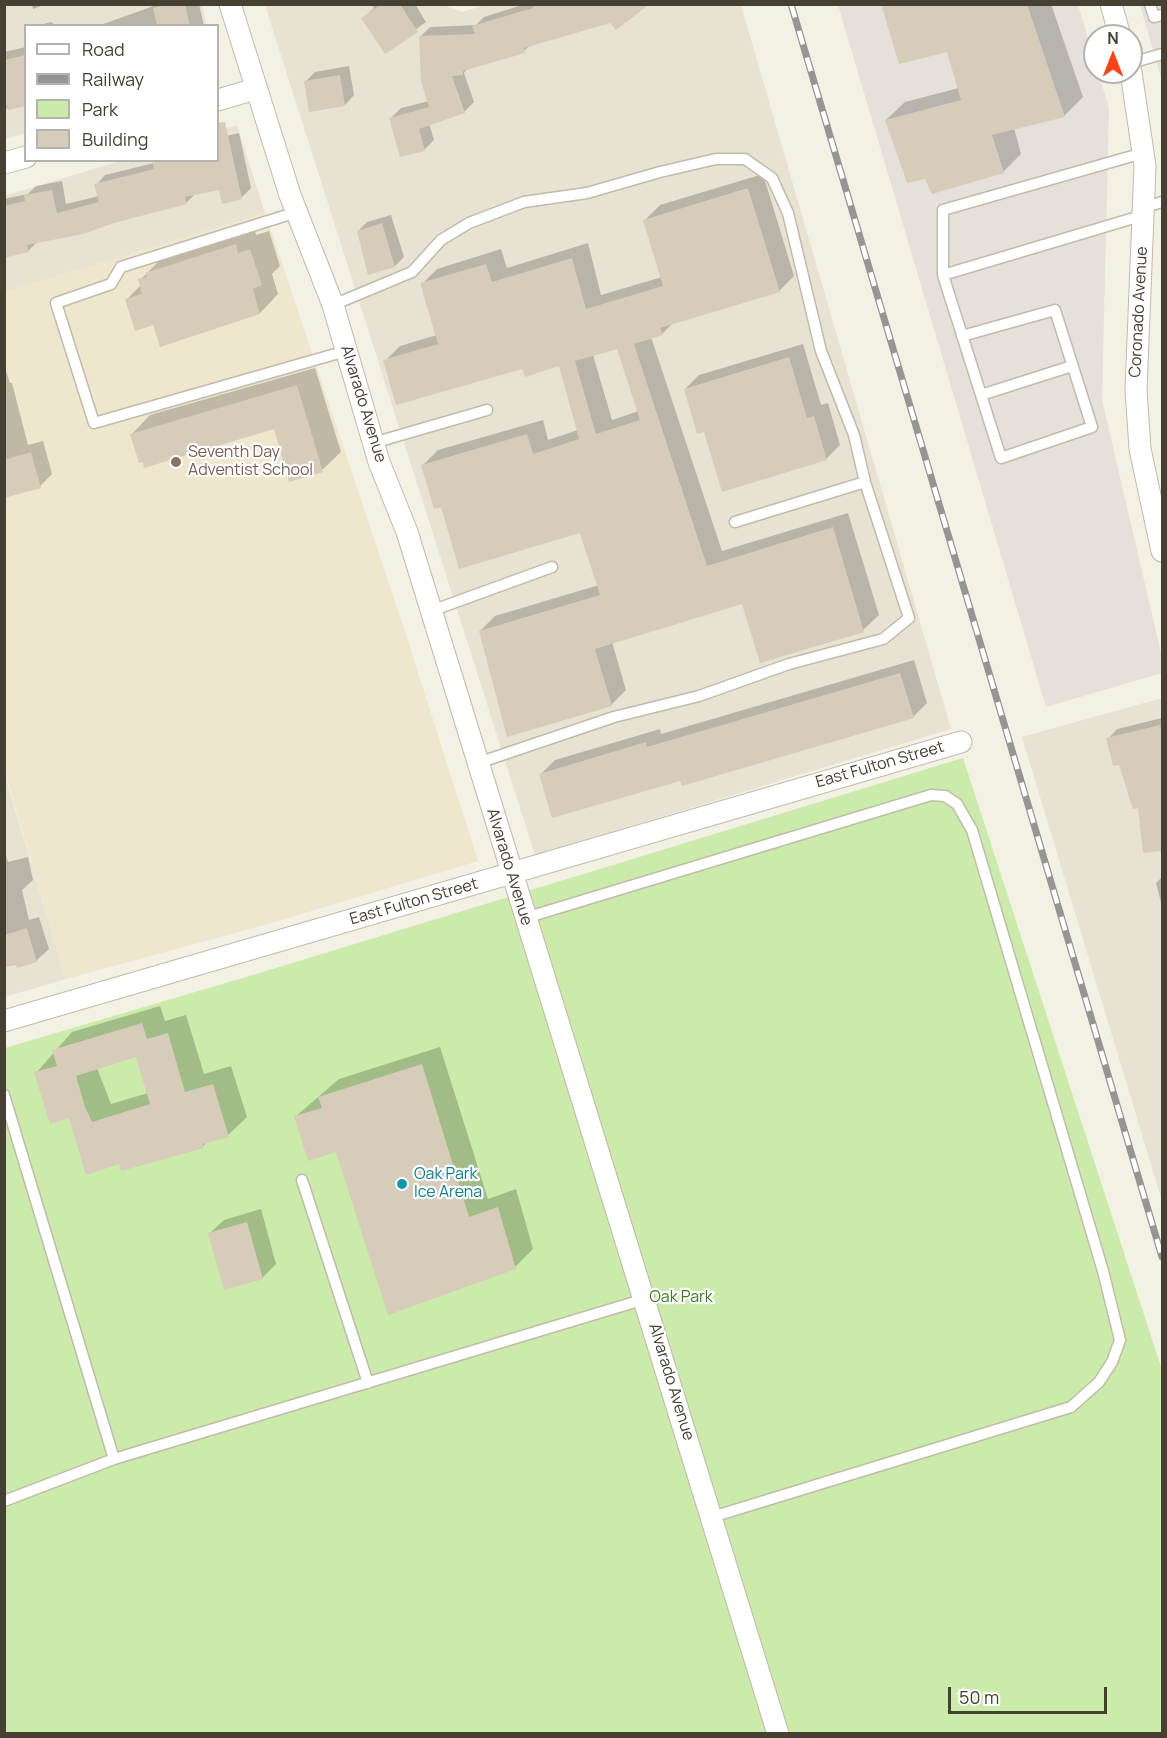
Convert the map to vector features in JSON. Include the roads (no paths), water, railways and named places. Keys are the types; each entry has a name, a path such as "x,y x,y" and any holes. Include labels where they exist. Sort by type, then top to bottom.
{"street":[{"name":"Alvarado Avenue","path":"230,4 255,89 297,212 333,304 373,443 407,532 511,874 646,1299 778,1734"},
{"path":"1111,4 1117,24"},
{"name":"Coronado Avenue","path":"1133,84 1151,208 1136,390 1140,449 1158,518 1162,551"},
{"path":"219,100 255,89"},
{"path":"4,163 24,158"},
{"name":"East Fulton Street","path":"4,1021 961,742"}],"lane":[{"path":"1150,4 1154,17 1162,15"},
{"path":"1143,60 1162,54"},
{"path":"962,336 1055,310 1092,427 1000,458 981,395 962,336 943,274 943,210 1143,153"},
{"path":"333,304 412,272 441,240 469,223 524,202 587,193 716,159 745,159 772,178 788,213 821,351 854,435 865,482 909,618 883,639 789,663 699,696 614,717 478,763"},
{"path":"943,274 1151,208"},
{"path":"297,212 121,267 111,284 56,303 94,423 346,351"},
{"path":"981,395 1072,366"},
{"path":"373,443 488,410"},
{"path":"735,522 865,482"},
{"path":"431,611 552,567"},
{"path":"525,918 918,798 945,796 957,804 972,830 1103,1271 1120,1340 1112,1362 1099,1382 1071,1407 712,1517"},
{"path":"4,1095 114,1460"},
{"path":"302,1180 368,1383"},
{"path":"4,1501 114,1460 646,1299"}],"railway":[{"path":"791,4 1162,1257"}],"place":[{"name":"Seventh Day Adventist School","path":"176,462"},
{"name":"Oak Park Ice Arena","path":"402,1184"}],"park label":[{"name":"Oak Park","path":"681,1298"}]}
